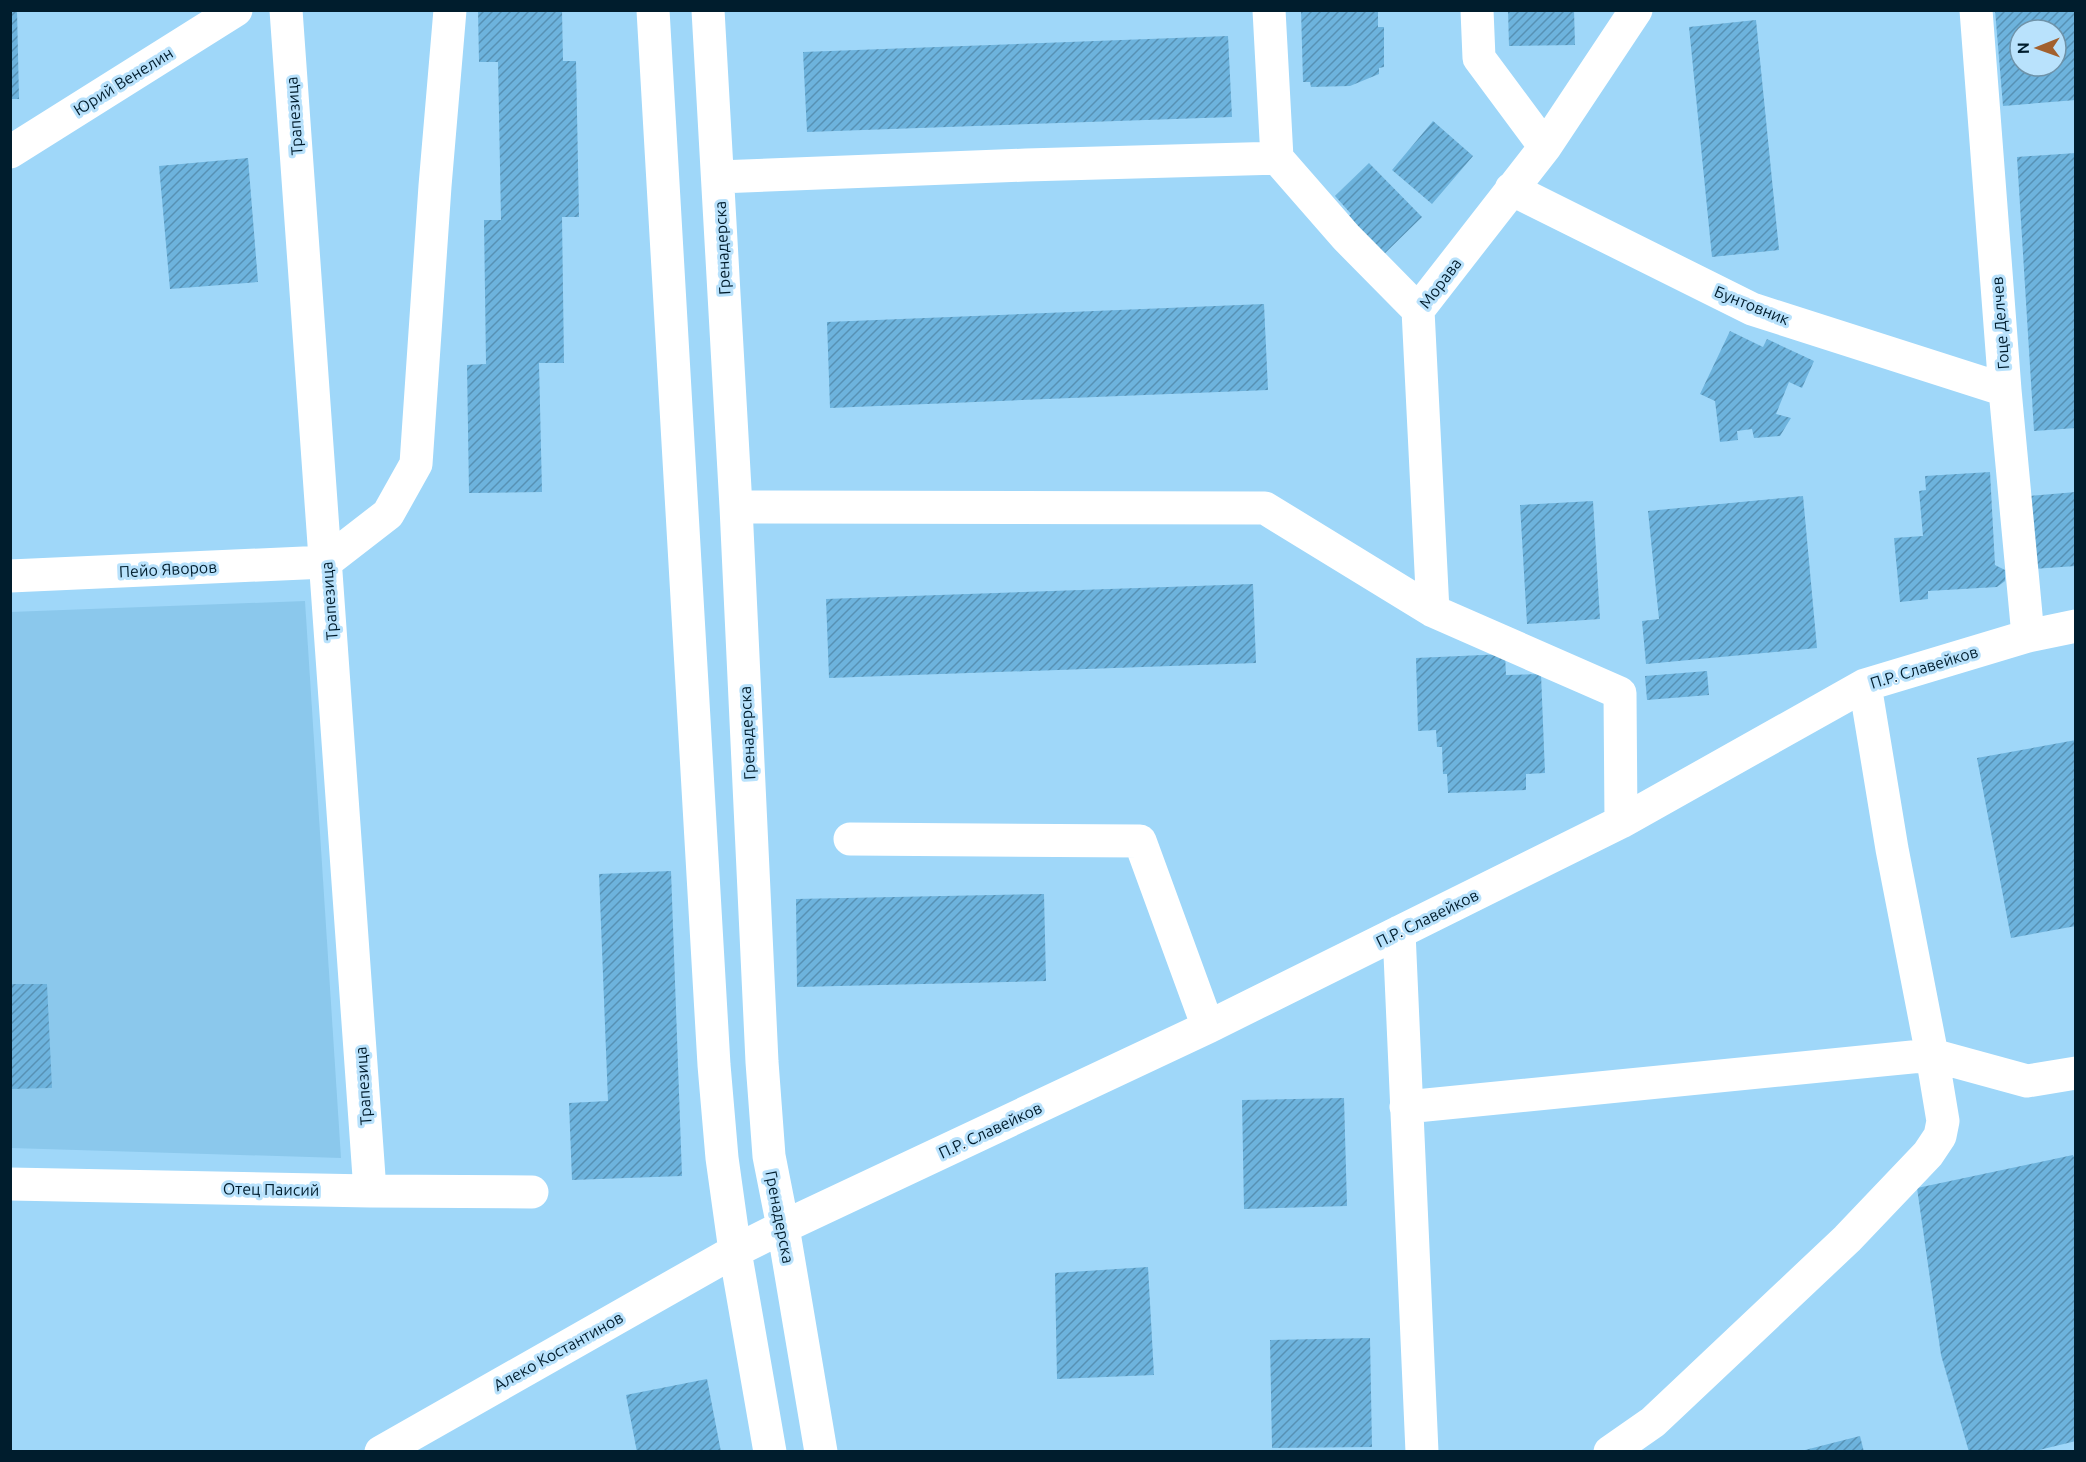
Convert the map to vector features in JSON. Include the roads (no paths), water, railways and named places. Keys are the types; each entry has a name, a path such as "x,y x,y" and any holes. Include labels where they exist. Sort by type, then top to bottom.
{"street":[{"name":"Юрий Венелин","path":"10,152 236,10"},
{"name":"Трапезица","path":"286,10 370,1191"},
{"path":"326,561 388,514 416,464 434,198 450,10"},
{"path":"653,10 714,1065 722,1158 735,1251 770,1452"},
{"name":"Гренадерска","path":"708,10 736,507 768,1155 783,1227 821,1452"},
{"path":"1269,10 1277,159 1346,237 1418,310"},
{"path":"1477,10 1479,58 1545,147"},
{"name":"Морава","path":"1433,611 1418,310 1545,147 1636,10"},
{"name":"Гоце Делчев","path":"1976,10 2005,390 2028,636"},
{"path":"718,177 1026,165 1277,159"},
{"name":"Бунтовник","path":"1511,189 1752,309 2005,390"},
{"path":"736,507 1265,508 1433,611 1620,693 1621,822"},
{"name":"Пейо Яворов","path":"10,576 326,561"},
{"name":"П.Р. Славейков","path":"735,1251 1208,1027 1621,822 1865,685 2028,636 2076,626"},
{"path":"1610,1452 1653,1422 1847,1239 1928,1154 1940,1136 1943,1121 1892,849 1865,685"},
{"path":"849,839 1140,841 1208,1027"},
{"path":"1399,932 1422,1452"},
{"path":"1406,1107 1932,1055 2026,1081 2076,1074"},
{"name":"Отец Паисий","path":"10,1184 532,1192"},
{"name":"Алеко Костантинов","path":"381,1452 735,1251"}]}
